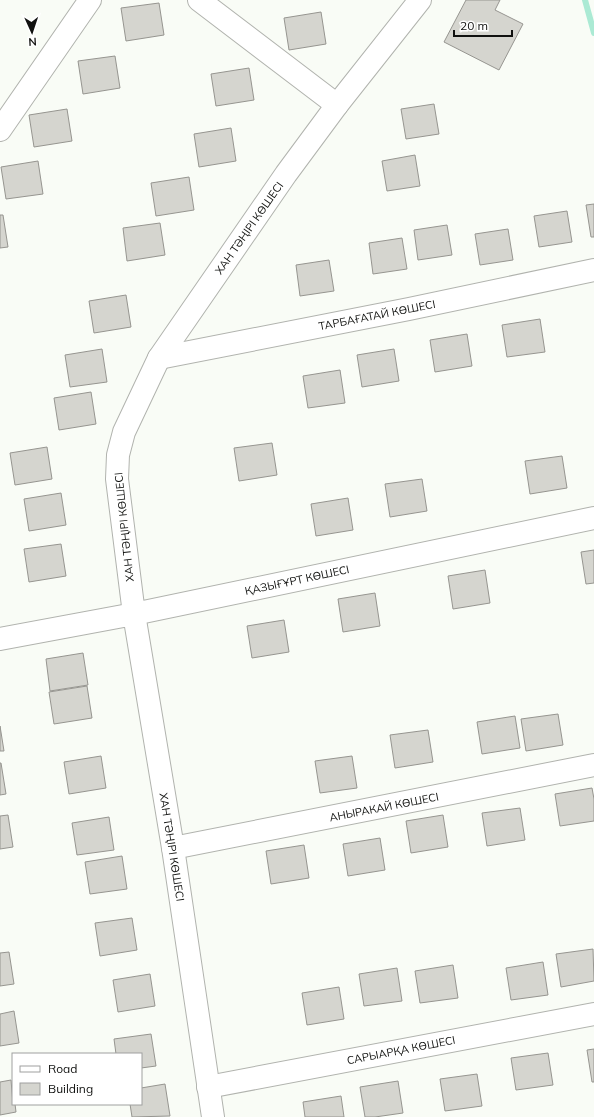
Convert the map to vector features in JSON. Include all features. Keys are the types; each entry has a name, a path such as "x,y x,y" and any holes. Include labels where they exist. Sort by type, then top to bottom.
{"street":[{"path":"0,130 90,0"},
{"path":"199,0 337,105"},
{"name":"ХАН ТӘҢІРІ КӨШЕСІ","path":"213,1117 173,848 134,614 117,479 118,455 124,432 159,358 286,174 337,105 420,0"},
{"name":"ТАРБАҒАТАЙ КӨШЕСІ","path":"159,358 594,270"},
{"name":"ҚАЗЫҒҰРТ КӨШЕСІ","path":"0,639 134,614 594,518"},
{"name":"АНЫРАКАЙ КӨШЕСІ","path":"173,848 594,765"},
{"name":"САРЫАРҚА КӨШЕСІ","path":"208,1087 594,1014"}],"building":[{"path":"466,0 500,0 495,10 523,24 499,70 444,42"},
{"path":"159,3 164,35 126,41 121,8"},
{"path":"321,12 326,44 289,50 284,18"},
{"path":"115,56 120,88 83,94 78,61"},
{"path":"249,68 254,100 216,106 211,74"},
{"path":"434,104 439,134 406,139 401,109"},
{"path":"67,109 72,141 34,147 29,115"},
{"path":"231,128 236,161 199,167 194,134"},
{"path":"415,155 420,186 387,191 382,161"},
{"path":"38,161 43,194 6,199 1,167"},
{"path":"189,177 194,210 156,216 151,183"},
{"path":"594,204 594,237 591,237 586,205"},
{"path":"567,211 572,242 539,247 534,216"},
{"path":"0,215 3,215 8,247 0,248"},
{"path":"160,223 165,255 127,261 123,228"},
{"path":"447,225 452,255 418,260 414,230"},
{"path":"508,229 513,260 480,265 475,234"},
{"path":"402,238 407,269 373,274 369,243"},
{"path":"329,260 334,291 300,296 296,265"},
{"path":"126,295 131,327 94,333 89,301"},
{"path":"540,319 545,352 507,357 502,325"},
{"path":"467,334 472,366 435,372 430,340"},
{"path":"102,349 107,382 70,387 65,355"},
{"path":"394,349 399,381 362,387 357,355"},
{"path":"340,370 345,403 308,408 303,376"},
{"path":"91,392 96,424 59,430 54,398"},
{"path":"272,443 277,475 239,481 234,448"},
{"path":"47,447 52,479 15,485 10,453"},
{"path":"562,456 567,488 530,494 525,461"},
{"path":"422,479 427,511 390,517 385,484"},
{"path":"61,493 66,525 29,531 24,499"},
{"path":"348,498 353,530 316,536 311,504"},
{"path":"61,544 66,576 29,582 24,549"},
{"path":"594,550 594,583 586,584 581,552"},
{"path":"485,570 490,603 453,609 448,576"},
{"path":"375,593 380,626 343,632 338,599"},
{"path":"284,620 289,652 252,658 247,626"},
{"path":"83,653 88,685 50,691 46,659"},
{"path":"87,686 92,718 54,724 49,692"},
{"path":"558,714 563,745 526,751 521,719"},
{"path":"515,716 520,748 482,754 477,722"},
{"path":"0,726 4,751 0,751"},
{"path":"428,730 433,762 395,768 390,735"},
{"path":"101,756 106,788 69,794 64,762"},
{"path":"352,756 357,788 320,793 315,761"},
{"path":"0,763 6,794 0,795"},
{"path":"592,788 594,799 594,821 560,826 555,794"},
{"path":"520,808 525,840 487,846 482,813"},
{"path":"8,815 13,847 0,849 0,816"},
{"path":"443,815 448,847 411,853 406,821"},
{"path":"109,817 114,850 77,855 72,823"},
{"path":"380,838 385,870 348,876 343,844"},
{"path":"304,845 309,878 271,884 266,851"},
{"path":"122,856 127,889 90,894 85,862"},
{"path":"132,918 137,950 100,956 95,923"},
{"path":"593,949 594,981 561,987 556,954"},
{"path":"9,952 14,984 0,986 0,953"},
{"path":"543,962 548,995 511,1000 506,968"},
{"path":"453,965 458,998 420,1003 415,971"},
{"path":"397,968 402,1001 364,1006 359,974"},
{"path":"150,974 155,1006 118,1012 113,980"},
{"path":"339,987 344,1019 307,1025 302,993"},
{"path":"14,1011 19,1043 0,1046 0,1014"},
{"path":"151,1034 156,1066 142,1068 142,1053 116,1053 114,1039"},
{"path":"594,1049 594,1082 592,1082 587,1050"},
{"path":"548,1053 553,1085 516,1090 511,1058"},
{"path":"477,1074 482,1106 445,1111 440,1079"},
{"path":"11,1080 12,1105 15,1105 16,1112 0,1115 0,1082"},
{"path":"398,1081 403,1113 365,1117 360,1087"},
{"path":"165,1084 170,1116 132,1117 130,1105 142,1105 142,1088"},
{"path":"341,1096 344,1117 305,1117 303,1102"}],"waterway":[{"path":"585,0 594,33"}]}
